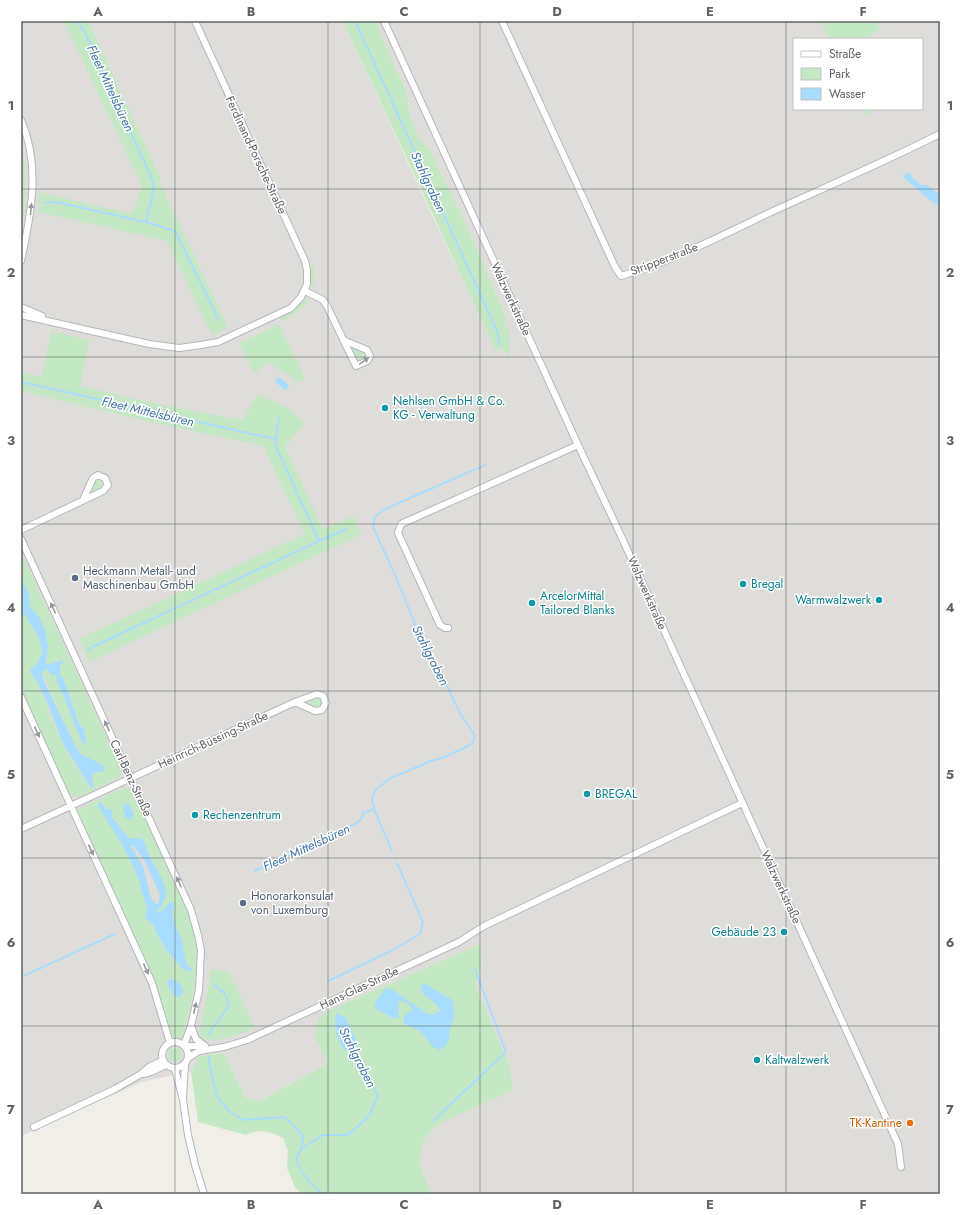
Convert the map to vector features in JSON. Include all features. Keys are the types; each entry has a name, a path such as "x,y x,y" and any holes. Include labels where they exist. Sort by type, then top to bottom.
{"street":[{"name":"Ferdinand-Porsche-Straße","path":"195,21 305,261 308,270 308,277 305,291"},
{"name":"Walzwerkstraße","path":"384,21 898,1144 901,1167"},
{"name":"Stripperstraße","path":"502,21 615,267 621,276 701,245 940,134"},
{"path":"21,120 26,132 32,160 33,182 29,219 21,261"},
{"path":"21,315 149,344 180,348 218,342 262,322 291,308 298,302 305,291 323,300 327,306 343,340 356,366 367,361 370,356 368,350 343,340"},
{"path":"21,307 52,321"},
{"path":"448,628 445,628 440,624 398,533 401,524 578,445"},
{"path":"21,530 105,490 108,485 105,478 98,476 93,478 83,500"},
{"name":"Carl-Benz-Straße","path":"21,539 132,778 191,910 201,950 199,990 191,1026 184,1046"},
{"name":"Heinrich-Büssing-Straße","path":"21,829 295,702 317,694 323,696 326,703 322,710 317,712 295,702"},
{"path":"21,697 152,983 170,1043"},
{"name":"Hans-Glas-Straße","path":"188,1058 199,1051 232,1045 247,1040 295,1019 459,942 484,926 742,803"},
{"path":"191,1026 196,1039 205,1046"},
{"path":"164,1062 163,1050 170,1043 178,1042 188,1051 188,1058 185,1065 183,1100"},
{"name":"Hans-Glas-Straße","path":"184,1046 232,1045"},
{"path":"164,1062 175,1069 183,1100 190,1143 204,1194"},
{"path":"34,1127 115,1089 141,1074 149,1067 164,1062"},
{"path":"175,1069 185,1065"}],"shaded area":[{"path":"21,21 343,21 429,209 497,351 503,349 506,318 504,312 467,226 430,150 420,139 410,117 407,93 375,21 940,21 940,1194 432,1194 420,1166 422,1145 432,1129 443,1122 510,1067 475,984 481,968 480,944 325,1012 315,1038 328,1063 260,1101 246,1098 224,1053 199,1056 191,1072 144,1081 21,1136"}],"green space":[{"path":"64,21 88,21 161,179 159,181 228,328 212,335 167,241 38,212 39,192 132,214 142,186"},
{"path":"343,21 375,21 407,93 410,117 420,139 430,150 467,226 504,312 506,318 505,324 509,329 509,358 503,349 496,351"},
{"path":"821,21 871,21 882,29 866,38 829,38"},
{"path":"862,110 876,110 864,115"},
{"path":"21,143 25,165 26,188 21,232"},
{"path":"314,266 314,289 311,282 310,267"},
{"path":"307,298 310,298 301,309 281,321 279,317 296,308"},
{"path":"279,324 305,378 299,383 268,362 255,373 239,343"},
{"path":"51,331 90,340 80,386 144,401 242,420 258,394 287,407 305,423 285,447 323,529 353,516 362,534 89,662 79,639 305,534 263,446 156,423 21,391 21,372 42,377"},
{"path":"355,349 364,352 365,357 363,360 360,361 357,359 353,352"},
{"path":"98,479 102,481 103,486 94,492 91,488 94,482"},
{"path":"21,552 121,769 120,776 117,779 79,797 71,796 67,791 21,691 21,612 24,614 37,634 43,652 36,665 30,672 36,680 66,750 89,786 94,786 92,777 94,773 102,772 76,747 42,673 45,668 53,676 57,672 56,680 81,740 85,746 84,729 79,724 64,680 60,674 61,663 58,661 51,664 46,663 48,647 45,629 39,617 30,606 29,594 21,578"},
{"path":"317,698 322,702 320,706 315,707 308,704 309,701"},
{"path":"123,788 130,788 136,798 187,911 194,931 197,968 194,990 182,1040 177,1038 169,1038 165,1022 164,1007 153,978 78,814 77,811","holes":["103,804 129,838 141,838 146,847 166,892 163,903 157,912 159,914 167,904 174,908 172,912 176,928 182,940 186,963 191,966 189,970 182,968 166,950 152,924 146,919 145,916 147,909 137,875 124,848 99,805","168,984 183,993 175,996"]},
{"path":"480,944 481,968 475,984 510,1067 513,1090 443,1122 432,1129 422,1145 420,1166 432,1194 301,1194 295,1187 287,1168 288,1150 283,1138 274,1134 260,1131 246,1135 198,1122 191,1072 199,1056 224,1053 246,1098 260,1101 328,1063 315,1038 318,1020 325,1012"},
{"path":"211,969 229,972 255,1028 238,1035 218,1040 207,1040 199,1034"},
{"path":"175,1048 180,1050 182,1055 180,1060 175,1062 170,1060 168,1055 170,1050"}],"water":[{"path":"909,172 921,185 927,185 940,195 940,207 904,178 903,175"},
{"path":"279,377 289,385 287,389 285,390 275,382"},
{"path":"21,578 29,594 30,606 39,617 45,629 48,647 46,663 50,664 64,661 60,665 60,674 64,680 79,724 84,729 85,746 81,740 56,680 57,673 53,676 45,669 42,673 43,679 76,747 81,754 103,765 104,771 94,773 92,776 94,787 91,788 63,744 48,704 30,672 36,665 43,652 37,634 24,614 21,612"},
{"path":"101,802 106,809 112,809 112,817 129,838 141,838 145,843 166,892 162,905 157,912 159,913 170,902 174,903 172,912 176,928 182,940 186,963 192,969 191,972 182,968 166,950 152,924 146,919 145,916 147,909 137,875 124,848 98,806 98,803","holes":["131,846 134,846 146,863 160,895 158,905 151,898 143,866"]},
{"path":"125,804 130,805 134,816 130,820 124,813 123,807"},
{"path":"170,979 178,982 182,988 183,993 178,998 168,986 167,981"},
{"path":"424,983 454,1001 453,1007 455,1016 449,1030 450,1035 446,1046 440,1050 431,1045 416,1029 404,1024 404,1016 413,1009 406,1002 400,1001 398,1003 399,1018 393,1018 374,1008 376,1000 386,988 393,990 428,1014 434,1015 437,1011 441,1012 437,1006 421,991 421,986"},
{"path":"336,1013 346,1018 357,1042 353,1052 344,1050 339,1041 335,1024"}],"waterway":[{"name":"Stahlgraben","path":"355,21 498,333 499,345"},
{"name":"Fleet Mittelsbüren","path":"79,24 85,32 153,181 154,190 146,222"},
{"name":"Fleet Mittelsbüren","path":"45,203 56,202 146,222 175,231 219,320"},
{"name":"Fleet Mittelsbüren","path":"21,382 275,439"},
{"name":"Fleet Mittelsbüren","path":"88,649 319,541 275,444 279,418"},
{"name":"Stahlgraben","path":"392,851 374,809 372,800 375,790 391,778 430,761 442,758 473,743 474,734 461,715 437,665 417,629 396,577 373,527 375,517 383,510 485,465"},
{"name":"Fleet Mittelsbüren","path":"319,541 346,529"},
{"name":"Fleet Mittelsbüren","path":"255,871 357,823 362,818 363,813 374,809"},
{"name":"Stahlgraben","path":"328,981 391,951 420,934 423,922 397,863"},
{"name":"Fleet Mittelsbüren","path":"21,977 115,934"},
{"path":"433,1121 506,1052 475,969"},
{"name":"Fleet Mittelsbüren","path":"209,1034 229,1005 225,994 214,985"},
{"name":"Stahlgraben","path":"301,1149 323,1135 348,1135 369,1116 378,1096 359,1059 353,1051"},
{"name":"Fleet Mittelsbüren","path":"209,1057 217,1097 230,1112 244,1120 285,1117 303,1136 301,1149 296,1159 307,1178 323,1194"}],"place":[{"name":"Nehlsen GmbH & Co. KG - Verwaltung","path":"385,408"},
{"name":"Heckmann Metall- und Maschinenbau GmbH","path":"75,578"},
{"name":"Bregal","path":"743,584"},
{"name":"Warmwalzwerk","path":"879,600"},
{"name":"ArcelorMittal Tailored Blanks","path":"532,603"},
{"name":"BREGAL","path":"587,794"},
{"name":"Rechenzentrum","path":"195,815"},
{"name":"Honorarkonsulat von Luxemburg","path":"243,903"},
{"name":"Gebäude 23","path":"784,932"},
{"name":"Kaltwalzwerk","path":"757,1060"},
{"name":"TK-Kantine","path":"910,1123"}]}
